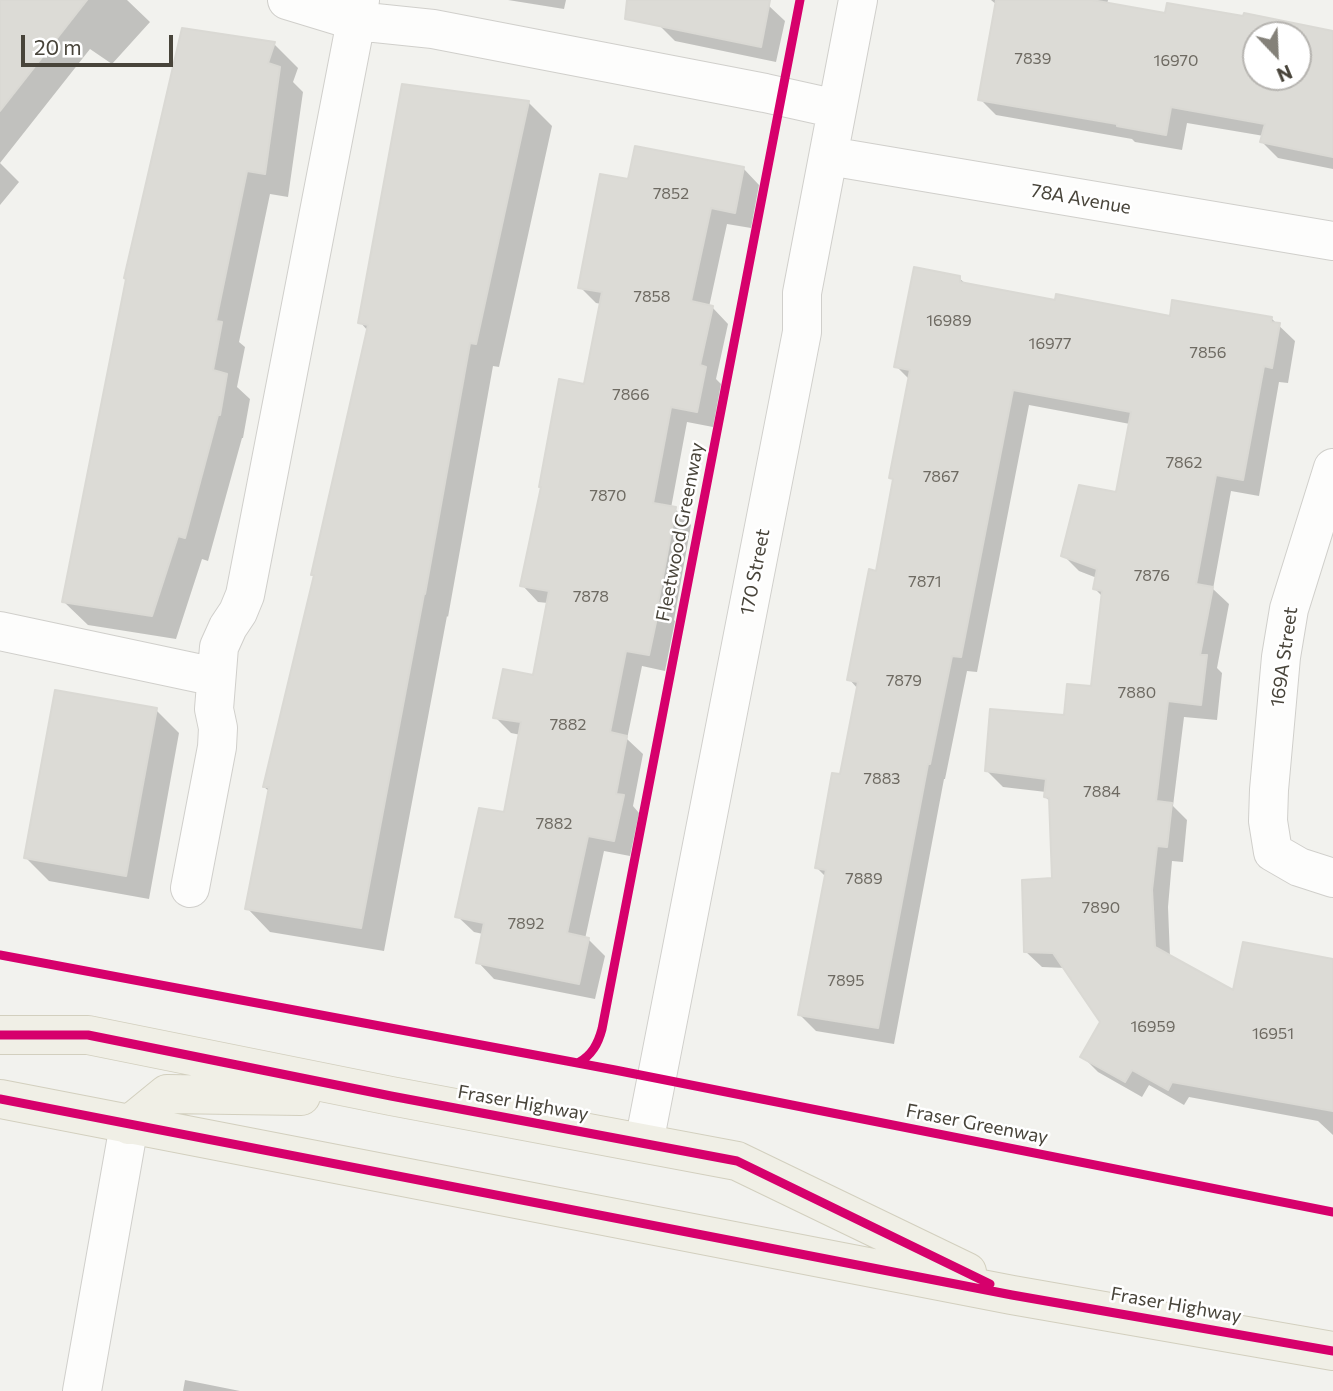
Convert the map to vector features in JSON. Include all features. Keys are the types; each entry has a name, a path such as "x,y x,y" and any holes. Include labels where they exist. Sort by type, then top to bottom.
{"main road":[{"name":"Fraser Highway","path":"0,1035 88,1035 391,1097 737,1161 1013,1295"},
{"path":"129,1125 167,1094 391,1097"},
{"name":"Fraser Highway","path":"0,1099 1013,1295 1333,1351"}],"street":[{"path":"287,0 358,10 433,29 837,109"},
{"name":"170 Street","path":"645,1143 802,332 802,293 858,0"},
{"path":"190,888 216,747 218,728 214,709 219,647 245,594 358,10"},
{"name":"78A Avenue","path":"829,156 1333,241"},
{"name":"169A Street","path":"1333,468 1289,610 1281,657 1268,821 1273,852 1299,867 1333,878"},
{"path":"0,631 216,677"},
{"path":"82,1391 129,1125"}],"building":[{"path":"0,0 87,0 0,111"},
{"path":"627,0 770,0 761,47 625,19"},
{"path":"996,0 1092,0 1165,13 1167,3 1284,21 1242,21 1242,91 1312,91 1312,27 1333,31 1333,157 1260,142 1265,124 1171,107 1166,135 978,100"},
{"path":"182,28 275,42 268,63 280,67 265,174 247,171 216,321 222,322 213,370 227,374 220,415 185,538 178,536 152,616 62,602 126,279 124,278"},
{"path":"402,84 529,101 476,344 470,343 361,928 245,909 269,787 263,787 314,575 311,575 368,325 358,323"},
{"path":"635,146 744,167 735,213 711,208 691,301 713,306 700,365 706,367 697,412 671,407 653,503 676,507 649,655 626,651 610,732 627,736 616,794 624,795 614,841 588,836 567,933 589,938 579,984 476,963 484,923 455,917 479,808 504,812 521,722 493,718 503,669 533,675 549,591 520,586 541,487 559,379 584,384 602,292 578,288 600,174 628,179"},
{"path":"914,267 960,276 960,282 1055,300 1056,294 1170,316 1172,300 1272,317 1271,322 1280,323 1272,368 1264,366 1243,480 1216,475 1196,584 1213,587 1200,655 1207,655 1201,705 1168,701 1156,801 1172,803 1167,847 1157,846 1152,890 1155,947 1233,990 1243,942 1333,959 1333,1111 1172,1082 1168,1090 1132,1070 1125,1082 1080,1057 1100,1022 1053,953 1024,952 1022,880 1052,878 1049,798 1044,797 1046,779 985,771 990,709 1064,715 1067,684 1091,686 1102,591 1093,589 1097,569 1061,556 1079,485 1116,492 1131,412 1013,390 961,657 952,656 928,764 878,1028 798,1015 826,870 815,868 832,773 840,774 858,682 847,680 869,569 876,571 893,479 889,478 910,370 894,367"},
{"path":"55,690 157,708 126,876 24,858"}],"cycle path":[{"name":"Fleetwood Greenway","path":"578,1063 594,1049 602,1029 800,0"},
{"name":"Fraser Greenway","path":"0,955 615,1070 1333,1212"},
{"path":"0,1035 88,1035 391,1096 737,1161 990,1284"},
{"path":"0,1099 1012,1295 1333,1351"}]}
